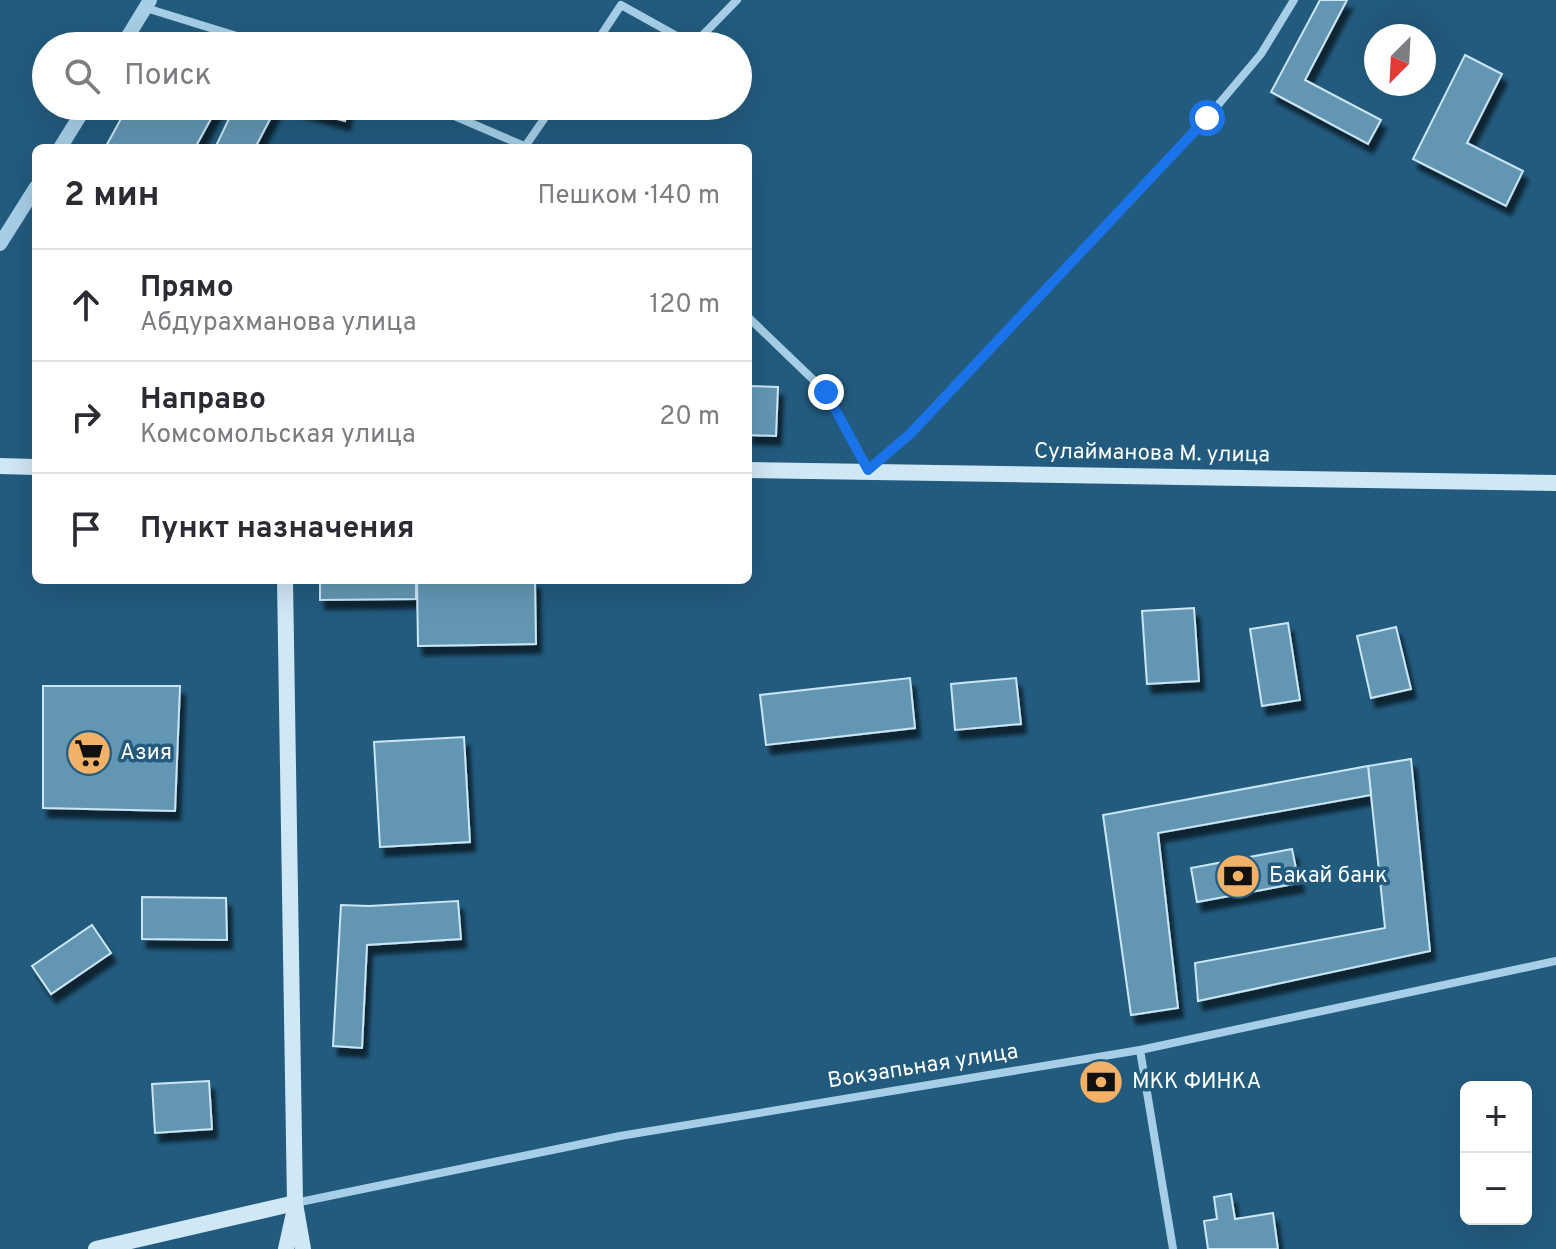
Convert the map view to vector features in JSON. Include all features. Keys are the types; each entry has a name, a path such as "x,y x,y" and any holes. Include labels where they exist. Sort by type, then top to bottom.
{"main road":[{"path":"0,466 32,467"},
{"name":"Сулайманова М. улица","path":"752,470 1556,483"},
{"path":"285,584 295,1203 303,1249"},
{"path":"96,1249 295,1203"},
{"path":"286,1249 295,1203"}],"street":[{"path":"706,32 737,0"},
{"path":"752,321 826,392 868,470 911,433 1207,118 1261,54 1294,0"},
{"path":"131,32 148,4 229,32"},
{"path":"603,32 621,5 670,32"},
{"path":"62,144 77,120"},
{"path":"464,120 521,144"},
{"path":"530,144 544,120"},
{"path":"0,244 32,193"},
{"name":"Вокэапьная улица","path":"295,1203 620,1136 1140,1050 1556,961"},
{"path":"1140,1050 1173,1249"}],"building":[{"path":"1320,0 1347,0 1305,80 1381,120 1368,144 1271,92"},
{"path":"1465,55 1502,74 1467,143 1523,171 1506,206 1413,159"},
{"path":"120,120 210,120 197,144 107,144"},
{"path":"228,120 270,120 257,144 217,144"},
{"path":"752,386 778,387 776,436 752,435"},
{"path":"320,584 416,584 416,599 320,600"},
{"path":"417,584 535,584 536,644 418,646"},
{"path":"1194,608 1199,681 1147,684 1142,611"},
{"path":"1288,623 1300,700 1262,706 1250,629"},
{"path":"1396,627 1411,689 1371,698 1357,636"},
{"path":"910,678 915,728 766,745 760,695"},
{"path":"1016,678 1021,724 955,730 951,684"},
{"path":"43,686 180,686 175,811 43,808"},
{"path":"464,737 470,842 380,847 374,742"},
{"path":"1411,759 1430,951 1198,1001 1195,963 1385,928 1368,766"},
{"path":"1368,766 1371,795 1158,833 1178,1008 1131,1015 1103,815"},
{"path":"1292,849 1299,883 1197,902 1191,868"},
{"path":"142,897 226,898 227,940 142,939"},
{"path":"458,901 461,939 367,945 362,1048 333,1046 341,905"},
{"path":"92,925 111,953 51,994 32,966"},
{"path":"209,1081 212,1129 155,1133 152,1084"},
{"path":"1231,1194 1235,1219 1273,1213 1278,1249 1208,1249 1204,1221 1217,1219 1214,1197"}],"place":[{"name":"Азия","path":"89,753"},
{"name":"Бакай банк","path":"1238,876"},
{"name":"МКК ФИНКА","path":"1101,1082"}],"route":[{"path":"826,392 868,470 911,433 1207,118"}]}
